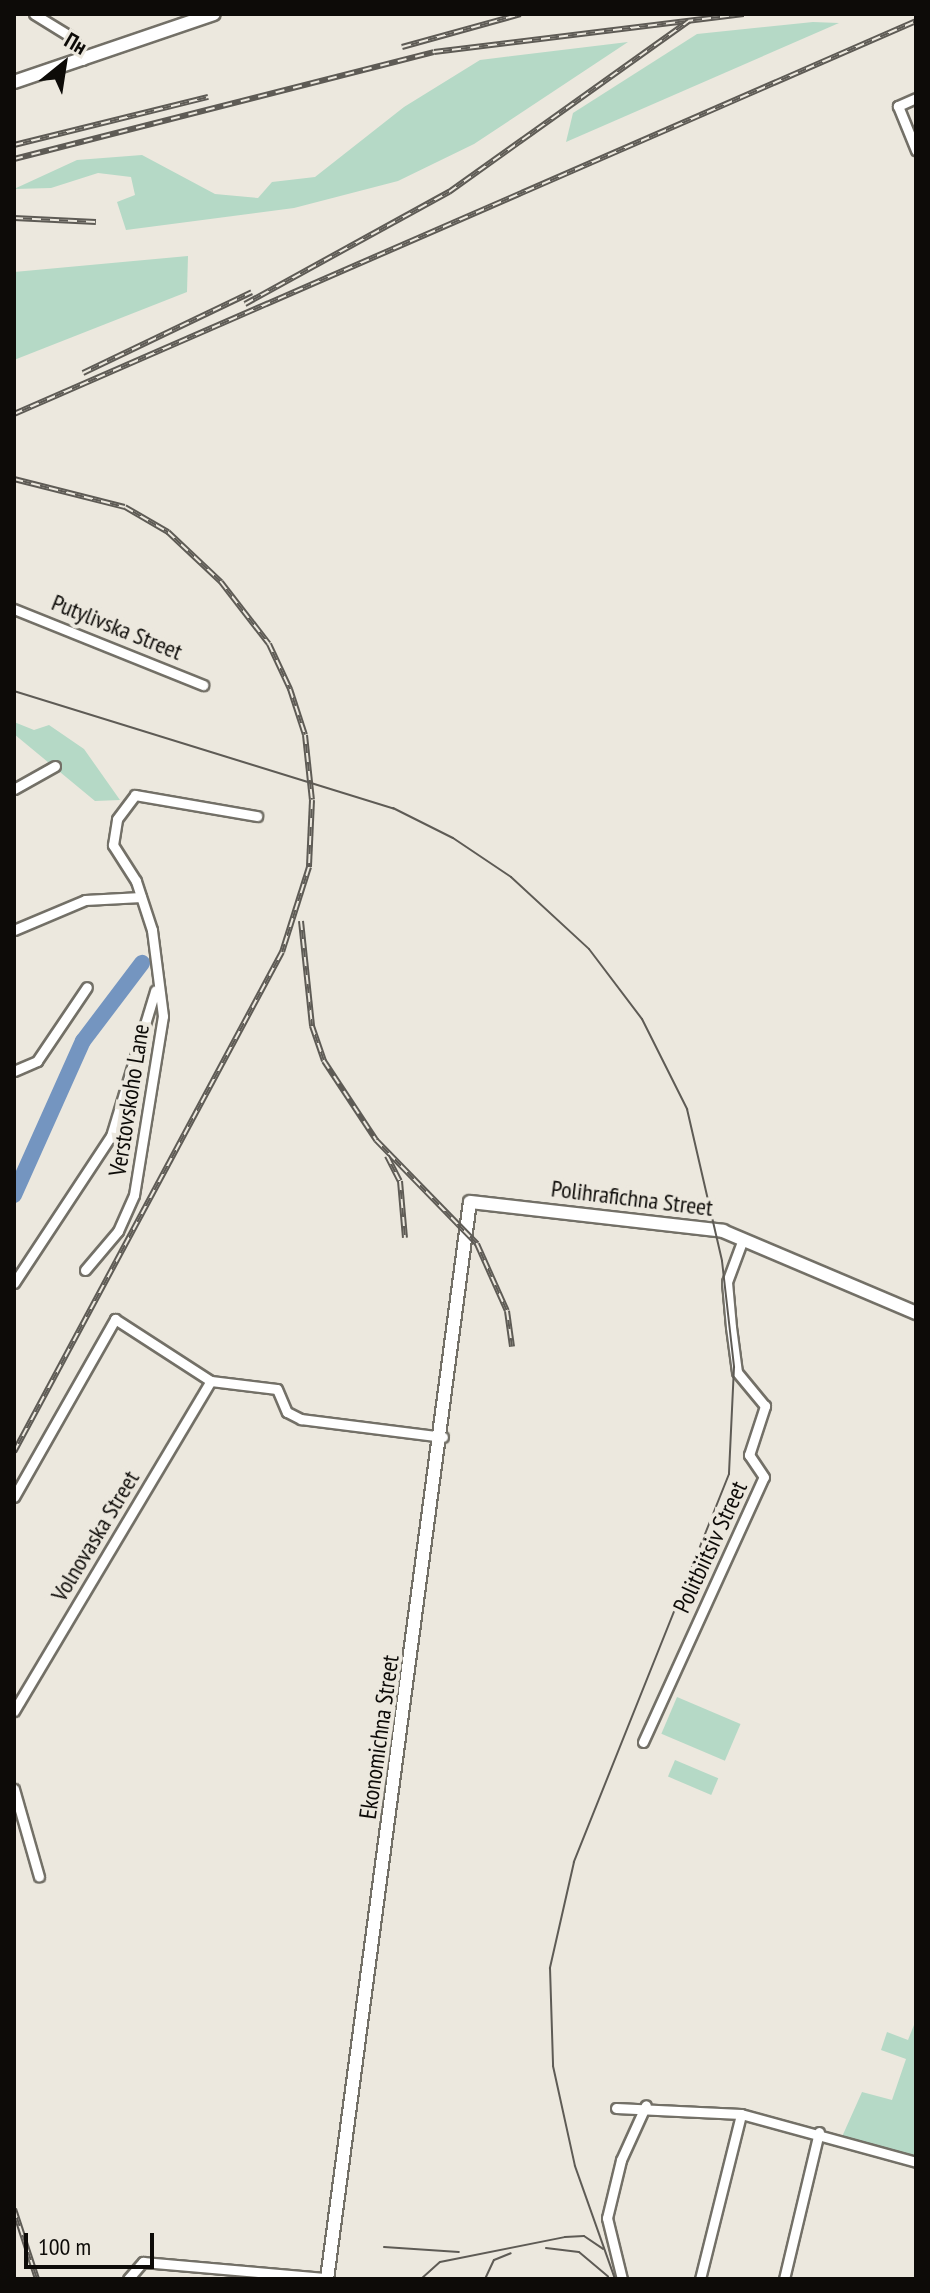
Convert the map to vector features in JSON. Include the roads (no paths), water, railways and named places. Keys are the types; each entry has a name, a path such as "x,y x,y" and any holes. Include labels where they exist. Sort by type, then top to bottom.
{"street":[{"path":"34,14 73,38 83,60"},
{"path":"14,82 214,14"},
{"path":"916,98 898,106 916,150"},
{"name":"Putylivska Street","path":"14,609 203,685"},
{"path":"14,789 55,766"},
{"name":"Verstovskoho Lane","path":"85,1270 118,1231 134,1195 163,1016 156,991 159,960 141,897 113,845 117,819 135,795 257,816"},
{"path":"14,930 85,900 141,897"},
{"path":"14,1071 37,1061 87,987"},
{"path":"14,1283 111,1136 156,991"},
{"name":"Polihrafichna Street","path":"470,1202 711,1229 743,1239 916,1313"},
{"name":"Ekonomichna Street","path":"327,2279 443,1437 470,1202"},
{"name":"Politbiitsiv Street","path":"643,1742 764,1477 749,1455 765,1406 737,1372 729,1312 728,1273 743,1239"},
{"path":"14,1497 115,1319 211,1381 277,1389 287,1412 301,1419 443,1437"},
{"name":"Volnovaska Street","path":"14,1711 211,1381"},
{"path":"14,1789 39,1877"},
{"path":"622,2279 607,2218 621,2160 646,2105"},
{"path":"616,2108 646,2105 741,2114 819,2132 916,2162"},
{"path":"700,2279 741,2114"},
{"path":"784,2279 819,2132"},
{"path":"128,2279 143,2262 327,2279"}],"waterway":[{"path":"14,1195 83,1041 142,963"}],"tram line":[{"path":"14,691 393,808 453,838 511,877 589,949 642,1019 687,1109 722,1261 734,1367 729,1474 574,1862 550,1968 553,2066 575,2166 615,2279"},
{"path":"421,2279 440,2262 565,2237 584,2236 603,2249"},
{"path":"384,2247 459,2252"},
{"path":"546,2248 579,2252 608,2276"},
{"path":"485,2279 494,2260 511,2253"}],"railway":[{"path":"402,47 521,14"},
{"path":"14,159 434,52 744,14"},
{"path":"245,304 449,192 689,21"},
{"path":"14,414 916,21"},
{"path":"14,145 208,97"},
{"path":"14,218 96,222"},
{"path":"83,373 252,292"},
{"path":"14,479 125,507 168,532 221,582 269,644 290,689 305,735 312,800 309,867 282,952 14,1452"},
{"path":"301,921 312,1026 324,1061 376,1140 477,1244 507,1311 512,1347"},
{"path":"387,1156 400,1181 405,1238"},
{"path":"14,2209 37,2279"}]}
